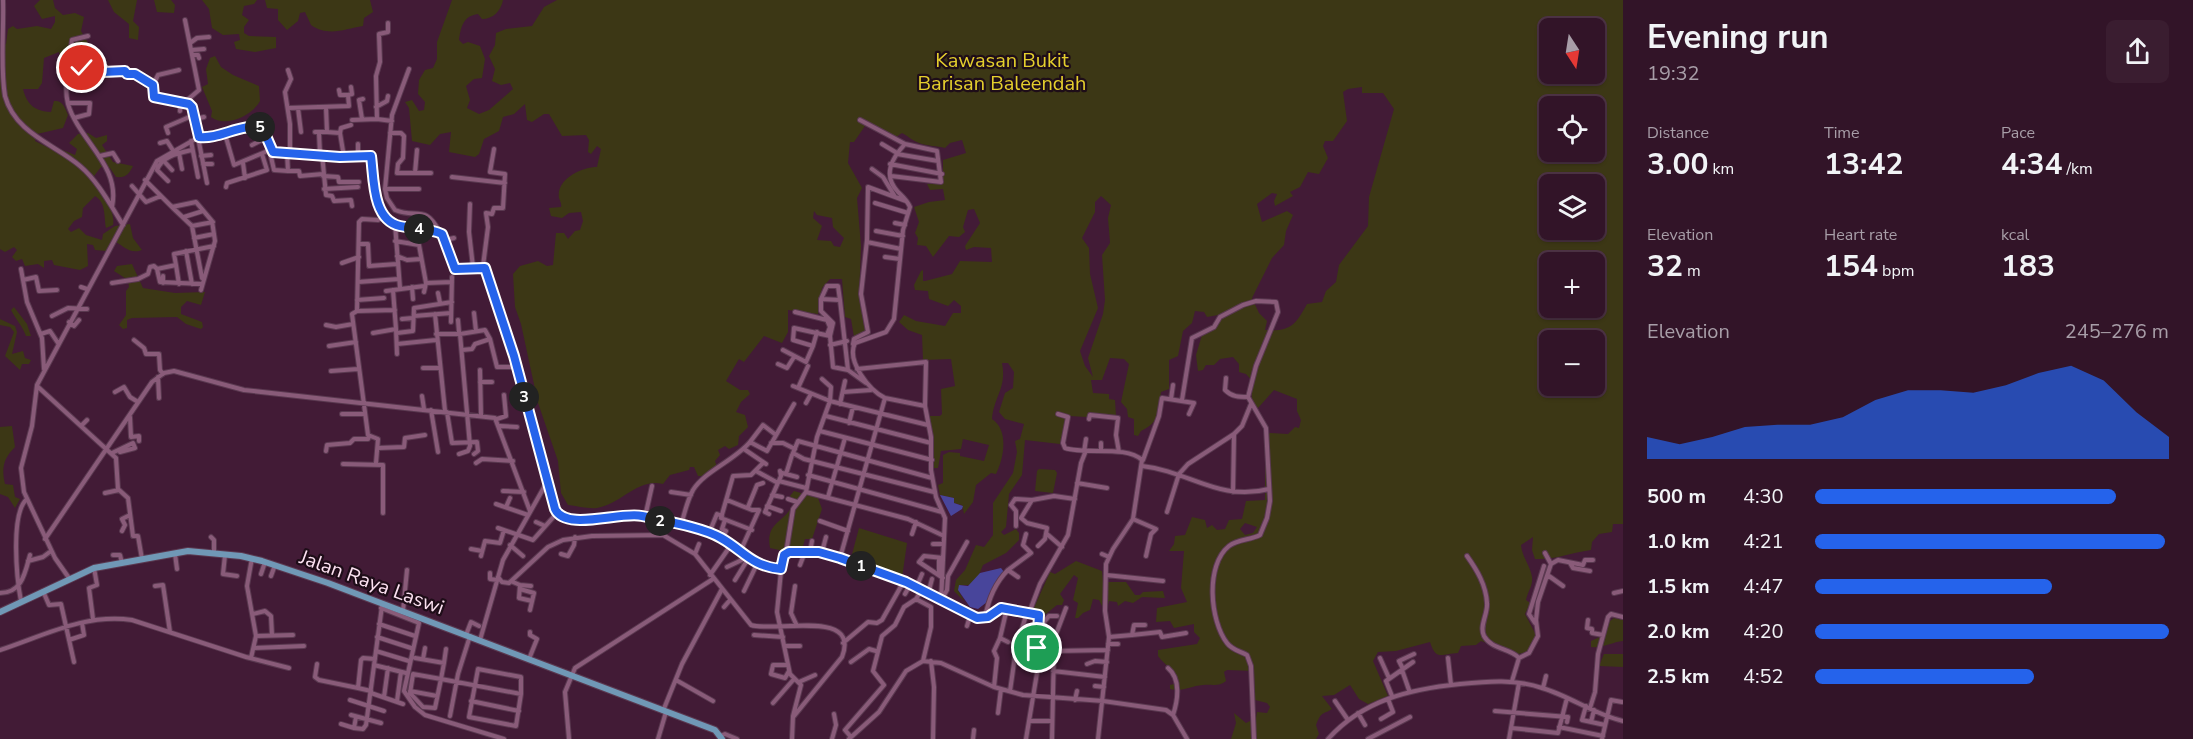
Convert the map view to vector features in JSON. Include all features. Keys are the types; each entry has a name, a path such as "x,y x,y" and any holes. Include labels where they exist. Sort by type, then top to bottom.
{"main road":[{"name":"Jalan Raya Laswi","path":"0,612 94,568 174,553 225,554 252,558 480,640 715,730 723,736"}],"street":[{"path":"3,0 1,70 5,96 16,119 40,140 80,166 124,226"},
{"path":"180,111 183,102 199,90 185,20"},
{"path":"377,119 379,34 387,32 388,23"},
{"path":"88,36 72,40 68,103 74,118 100,156 110,176 112,208"},
{"path":"190,43 195,42 197,38 208,37"},
{"path":"192,52 204,49"},
{"path":"192,52 199,58"},
{"path":"69,67 102,68 103,72 125,71 153,85"},
{"path":"409,69 392,121 385,189 387,198 398,211 425,214 432,218 446,240 453,267 458,269 483,266"},
{"path":"179,70 158,74 153,85 154,97 183,102 192,106 207,183"},
{"path":"288,70 291,78 285,92 288,108 288,171"},
{"path":"339,90 340,95 352,94 351,87"},
{"path":"348,95 349,106"},
{"path":"376,107 387,101 388,96"},
{"path":"362,119 359,100 363,99"},
{"path":"68,103 90,103 89,114 74,118"},
{"path":"288,108 326,107 333,103 360,106"},
{"path":"326,107 327,132"},
{"path":"298,108 302,132"},
{"path":"168,133 166,127 195,117 204,117"},
{"path":"352,120 392,121"},
{"path":"860,120 905,144 936,150 942,181 891,176"},
{"path":"344,157 339,133 341,128 351,125"},
{"path":"168,181 157,170 163,160 191,141 199,137 217,137 254,126 263,129 271,151 274,170"},
{"path":"339,133 317,133 324,189 326,195 332,195 334,201 351,200 352,206"},
{"path":"390,133 401,133 404,136 403,158 399,162 397,172 430,173"},
{"path":"225,134 234,165 271,151 344,157 371,156 380,207 386,216 395,224 439,232"},
{"path":"252,145 266,138"},
{"path":"160,143 166,141 176,153 182,169"},
{"path":"191,141 198,177"},
{"path":"358,144 358,156"},
{"path":"882,144 896,153 938,161"},
{"path":"853,345 880,335 891,326 894,319 901,249 910,207 896,190 890,164 905,144"},
{"path":"494,149 490,172 505,174 502,194 503,208 494,208 492,214 486,213 488,227 483,266 488,273 511,346 557,513 567,519 579,520 632,515 645,517 709,533 722,538 757,564 781,569"},
{"path":"69,578 51,551 27,499 21,468 33,424 37,386 69,322 159,159 192,150"},
{"path":"415,173 417,150"},
{"path":"100,156 113,153 118,161"},
{"path":"201,156 211,154"},
{"path":"262,154 267,170"},
{"path":"163,160 172,170"},
{"path":"243,163 245,178"},
{"path":"203,164 212,164"},
{"path":"890,164 942,174"},
{"path":"872,169 883,177 895,197"},
{"path":"226,187 226,183 267,170 299,171 300,176 323,175 338,177 339,182 359,182"},
{"path":"452,177 505,183"},
{"path":"146,180 192,226 202,285"},
{"path":"132,186 147,202 161,196"},
{"path":"908,202 868,187 867,242 861,294 868,332 854,339 853,345 857,369 872,390 885,398 925,406"},
{"path":"324,189 358,188"},
{"path":"385,189 419,189"},
{"path":"172,207 195,202 213,222 214,246 202,285"},
{"path":"875,203 908,213"},
{"path":"470,204 469,232 473,267"},
{"path":"398,211 399,206"},
{"path":"374,207 380,207"},
{"path":"184,217 203,211"},
{"path":"357,312 360,219 378,220 386,216"},
{"path":"192,226 213,222"},
{"path":"895,223 905,225"},
{"path":"395,224 400,288"},
{"path":"876,231 903,236"},
{"path":"194,238 214,234"},
{"path":"446,240 454,238"},
{"path":"395,241 418,243 425,285 424,292"},
{"path":"867,242 901,249"},
{"path":"359,244 368,244 369,266 397,264"},
{"path":"179,284 174,254 214,246"},
{"path":"186,250 192,284"},
{"path":"198,258 210,256"},
{"path":"396,256 421,259"},
{"path":"342,263 359,257"},
{"path":"885,257 900,259"},
{"path":"112,283 138,279 148,274 150,267 157,269 176,265"},
{"path":"21,269 27,302 41,334 44,370"},
{"path":"157,269 159,280 163,283 202,285"},
{"path":"163,276 163,283"},
{"path":"23,280 36,277 39,291 57,290"},
{"path":"358,282 399,279"},
{"path":"386,291 452,280 451,322"},
{"path":"834,328 828,315 821,310 824,288 831,285 838,286 847,341 848,370"},
{"path":"81,287 87,289"},
{"path":"412,287 412,299"},
{"path":"393,291 397,354"},
{"path":"438,294 440,303"},
{"path":"357,300 384,298"},
{"path":"821,299 840,300"},
{"path":"1182,400 1192,339 1214,327 1220,317 1243,304 1275,301 1278,312 1256,366 1248,397 1266,428 1269,489 1267,518 1257,537 1229,546 1221,556 1214,578 1214,604 1219,627 1225,641 1231,647 1247,655 1251,666 1254,739"},
{"path":"373,333 412,332 414,308 439,306 440,303 452,302"},
{"path":"52,316 68,308 87,309"},
{"path":"326,451 327,445 368,439 369,435 352,314 395,310"},
{"path":"795,312 827,320 830,327 828,336 833,367 848,370 867,383"},
{"path":"402,319 451,313"},
{"path":"474,313 477,331"},
{"path":"435,314 438,368 452,443 477,442 478,451 474,454"},
{"path":"69,322 74,326 79,320"},
{"path":"458,320 468,443 468,451 459,454"},
{"path":"326,325 332,329 353,324"},
{"path":"828,336 834,328 844,327"},
{"path":"813,346 793,340 794,328 828,336"},
{"path":"436,334 486,330 497,367 512,367"},
{"path":"41,334 50,331 58,343"},
{"path":"783,351 806,362 818,332"},
{"path":"462,350 472,349 474,345 490,339"},
{"path":"134,340 144,348 146,354 159,354 159,398"},
{"path":"397,344 436,340"},
{"path":"830,345 847,341"},
{"path":"329,346 356,342"},
{"path":"43,354 53,354"},
{"path":"778,364 787,368 794,357"},
{"path":"857,369 926,362 925,406 932,443 932,478 934,492 945,518 939,573"},
{"path":"808,366 795,387 840,404 928,426"},
{"path":"423,368 438,368"},
{"path":"331,371 358,369"},
{"path":"480,370 481,415"},
{"path":"45,539 138,403 160,375 177,371 256,391 424,410 466,412 497,419 506,416 504,395"},
{"path":"1226,378 1225,390 1227,392 1237,397 1248,397"},
{"path":"792,739 794,701 801,685 794,679 788,665 777,606 789,527 797,502 806,490 815,446 830,401 831,387 822,379"},
{"path":"840,404 845,381"},
{"path":"480,382 492,382"},
{"path":"1171,399 1173,385"},
{"path":"37,386 108,448 116,458 120,490 128,498 131,530 134,536 138,536 141,568"},
{"path":"116,392 124,387 130,398 138,403"},
{"path":"843,392 872,390"},
{"path":"806,403 811,394"},
{"path":"422,396 424,410"},
{"path":"840,558 885,398"},
{"path":"1098,739 1109,637 1105,611 1109,557 1133,519 1142,463 1160,416 1162,398 1194,403 1189,414"},
{"path":"722,538 726,531 722,529 726,500 733,476 751,475 763,463 794,404"},
{"path":"1167,512 1179,474 1188,464 1234,434 1242,426 1251,404"},
{"path":"849,423 853,407"},
{"path":"430,410 438,452"},
{"path":"342,414 365,414"},
{"path":"1058,414 1068,417 1064,447 1085,453 1101,451 1128,454 1142,463 1179,474 1223,492 1269,489"},
{"path":"1089,419 1090,415 1118,418 1116,435 1120,453"},
{"path":"112,453 135,449 133,443 139,441 139,437 131,437 130,416"},
{"path":"826,416 876,431 932,443"},
{"path":"497,419 524,492 529,513"},
{"path":"81,426 87,420"},
{"path":"681,526 691,495 703,479 744,450 763,425 776,435"},
{"path":"116,426 118,432"},
{"path":"500,426 517,427"},
{"path":"820,430 872,446 932,460"},
{"path":"1233,492 1234,434"},
{"path":"369,435 377,438 376,463"},
{"path":"378,448 404,447 405,438 426,435"},
{"path":"828,498 845,438"},
{"path":"1010,691 1016,649 1028,613 1040,584 1062,548 1071,526 1086,440"},
{"path":"769,514 765,513 767,506 798,441 932,478"},
{"path":"750,442 767,452"},
{"path":"1101,442 1101,451"},
{"path":"771,444 783,443 795,449"},
{"path":"744,450 763,463"},
{"path":"116,458 121,456 119,451"},
{"path":"792,454 934,492"},
{"path":"476,463 482,459 513,460"},
{"path":"343,464 376,463 383,466 383,513"},
{"path":"756,471 779,482 828,498 915,522 942,535"},
{"path":"783,473 797,477"},
{"path":"808,475 943,512"},
{"path":"480,640 497,579 510,545 547,482"},
{"path":"748,507 757,485 763,483"},
{"path":"1077,483 1107,488"},
{"path":"645,517 652,486"},
{"path":"105,493 120,490"},
{"path":"503,491 524,492"},
{"path":"671,492 691,495"},
{"path":"772,495 782,497"},
{"path":"1016,526 1012,502 1018,498 1032,500 1054,496 1075,499"},
{"path":"506,507 510,498"},
{"path":"21,601 18,588 18,520 21,504 27,499"},
{"path":"788,499 797,502"},
{"path":"726,500 759,510 752,530 740,552"},
{"path":"1032,500 1031,506 1022,514 1022,520 1046,528 1047,534 1062,548"},
{"path":"496,504 529,513"},
{"path":"767,506 781,511"},
{"path":"498,528 533,540 557,513"},
{"path":"122,531 125,525 122,519 130,514"},
{"path":"709,533 717,514 752,530"},
{"path":"1133,519 1156,529 1151,534 1146,556"},
{"path":"820,521 848,531"},
{"path":"536,522 545,526"},
{"path":"912,534 915,522"},
{"path":"471,549 481,553 485,541 500,543 504,530"},
{"path":"985,618 998,582 1008,570 1030,554 1023,545 1026,534"},
{"path":"1038,546 1047,534"},
{"path":"490,573 490,579 502,582 512,581 548,547 575,537 663,535 695,554 751,626 829,626 838,632 844,653 793,716"},
{"path":"211,537 214,541 215,554"},
{"path":"561,554 568,556 574,545 575,537"},
{"path":"822,552 826,537"},
{"path":"800,565 812,541"},
{"path":"941,599 947,590 948,576 967,542"},
{"path":"695,554 699,544"},
{"path":"933,544 943,544"},
{"path":"510,545 523,556"},
{"path":"568,739 565,692 571,675 580,665 712,577 731,545"},
{"path":"28,561 43,557 51,551"},
{"path":"786,554 822,552 840,558 904,581 970,616 985,618 1007,608 1040,616 1035,642 1039,661 1026,739"},
{"path":"174,553 177,569"},
{"path":"1512,681 1519,658 1529,653 1538,638 1536,624 1538,602 1549,576 1551,564 1545,553"},
{"path":"225,554 223,574 237,576"},
{"path":"1102,554 1109,557"},
{"path":"0,593 11,592 18,588 30,555"},
{"path":"114,555 120,555 122,563"},
{"path":"941,558 924,556 920,562 939,573 943,579"},
{"path":"1467,556 1480,577 1487,599 1483,634 1502,651 1519,658"},
{"path":"251,658 256,636 247,586 252,558"},
{"path":"727,567 746,558"},
{"path":"735,580 746,558"},
{"path":"941,558 943,579 941,599"},
{"path":"1551,564 1558,560 1583,565 1585,560 1593,560"},
{"path":"261,574 265,561"},
{"path":"1570,563 1573,568 1590,571"},
{"path":"744,591 757,564"},
{"path":"271,576 275,565"},
{"path":"1536,624 1530,620 1529,614 1544,566"},
{"path":"93,619 89,588 97,585 94,568"},
{"path":"403,611 407,570"},
{"path":"1008,570 1018,577"},
{"path":"916,588 922,574"},
{"path":"1106,575 1163,581"},
{"path":"1549,576 1563,586"},
{"path":"927,594 932,579"},
{"path":"512,581 533,593 530,610"},
{"path":"843,643 868,622 882,620 904,581"},
{"path":"155,586 163,585 170,632"},
{"path":"905,594 910,585"},
{"path":"520,587 531,586"},
{"path":"795,586 790,613 797,626"},
{"path":"520,587 519,598 532,601"},
{"path":"658,739 675,680 722,589"},
{"path":"43,591 49,605 61,604 74,662"},
{"path":"845,730 884,687 883,681 873,671 876,651 882,636 895,625 904,607 916,600 921,591"},
{"path":"1614,593 1623,591"},
{"path":"724,607 730,600"},
{"path":"916,600 931,607 931,627 922,661"},
{"path":"341,724 363,729 371,692 379,624 384,607 417,622 397,702"},
{"path":"994,687 997,658 994,651 1000,638 1007,608"},
{"path":"1052,739 1053,642 1066,608"},
{"path":"253,614 265,611 271,616 272,635"},
{"path":"1580,730 1582,720 1595,694 1598,654 1609,615 1623,617"},
{"path":"967,626 970,616"},
{"path":"1039,629 1049,616 1058,616"},
{"path":"0,650 66,626 93,619 132,620 289,668"},
{"path":"450,716 472,620 479,626"},
{"path":"1588,620 1587,628 1592,629 1592,633 1603,635"},
{"path":"69,640 84,635 82,623"},
{"path":"379,624 415,636"},
{"path":"1132,635 1134,625 1145,625"},
{"path":"1039,629 1053,642"},
{"path":"529,659 537,639 530,635 531,632"},
{"path":"1109,637 1160,632 1162,638 1186,633"},
{"path":"256,636 293,635"},
{"path":"754,635 783,637"},
{"path":"377,637 411,648"},
{"path":"1000,638 1008,642"},
{"path":"1108,644 1118,644"},
{"path":"254,648 304,646"},
{"path":"785,646 801,646"},
{"path":"423,659 425,648"},
{"path":"446,649 444,663 441,679 438,696 434,709 420,706 410,691 413,674 441,679 457,682 474,686 521,694"},
{"path":"851,662 869,649 876,651"},
{"path":"1054,651 1108,650"},
{"path":"376,651 409,661"},
{"path":"1409,690 1399,661 1414,654"},
{"path":"358,687 362,658 375,659"},
{"path":"415,658 444,663"},
{"path":"1380,658 1389,678"},
{"path":"1448,658 1451,685"},
{"path":"845,730 850,738 879,712 906,671 922,661 931,661 994,687 1032,697 1103,702 1166,710 1173,715 1187,739"},
{"path":"931,661 934,687 933,739"},
{"path":"1087,664 1095,661 1107,662"},
{"path":"1381,719 1393,712 1386,682 1413,662"},
{"path":"317,664 315,676 319,680 358,687 404,704"},
{"path":"374,664 404,673"},
{"path":"788,665 773,664 771,674 785,678 790,670"},
{"path":"384,697 388,668"},
{"path":"480,668 521,677 521,694 514,726 471,718 471,701 477,670 480,668"},
{"path":"1168,668 1174,675 1177,685 1173,715"},
{"path":"1053,671 1105,677"},
{"path":"404,673 404,693 418,711 504,739"},
{"path":"799,682 815,675"},
{"path":"1543,688 1546,676"},
{"path":"772,703 794,679"},
{"path":"675,680 713,700"},
{"path":"1328,739 1358,713 1409,690 1477,681 1512,681 1543,688 1623,721"},
{"path":"1509,739 1519,682"},
{"path":"1095,686 1104,687"},
{"path":"998,713 1002,689"},
{"path":"410,691 438,696"},
{"path":"1076,700 1077,691"},
{"path":"1511,728 1557,733 1567,698"},
{"path":"350,700 384,711"},
{"path":"1335,700 1348,720"},
{"path":"1560,728 1580,730 1602,737 1611,700 1622,702"},
{"path":"471,701 519,711"},
{"path":"1590,708 1591,722"},
{"path":"1495,711 1562,716 1568,717 1567,722"},
{"path":"1358,713 1365,725"},
{"path":"832,739 836,729 834,714"},
{"path":"354,728 353,716 381,723"},
{"path":"1368,739 1410,717"},
{"path":"1582,720 1605,724"},
{"path":"1030,721 1052,721"},
{"path":"836,729 845,730"},
{"path":"973,739 974,730"},
{"path":"723,736 737,739"}],"green space":[{"path":"40,0 53,0 55,8 63,15 75,13 84,17 81,31 88,43 82,49 72,53 72,63 61,61 59,52 44,58 42,83 38,89 23,89 29,103 36,109 51,112 54,101 57,101 63,105 68,115 63,128 37,134 35,141 49,148 60,149 75,155 77,149 69,143 78,134 88,133 96,138 107,135 107,141 102,145 113,162 133,166 127,175 122,177 116,177 110,168 101,167 91,180 110,207 113,225 106,228 103,206 95,196 83,208 82,217 74,221 68,229 71,232 79,228 86,235 102,240 103,234 115,226 130,224 133,238 142,250 130,250 113,240 106,251 95,250 93,245 87,244 88,266 80,270 54,265 52,260 44,261 44,268 38,264 25,266 22,259 16,261 12,257 17,250 14,247 5,252 0,249 0,42 6,44 8,29 13,26 17,29 37,26 51,29 55,16 42,19 34,6"},
{"path":"108,0 137,0 133,21 139,27 138,40 129,38 129,24 114,12"},
{"path":"154,0 171,0 175,5 174,13 157,12"},
{"path":"202,0 257,0 254,4 244,6 242,15 249,20 244,27 244,33 249,36 276,37 276,48 255,52 236,49 234,42 240,40 239,34 223,35 212,28 209,9"},
{"path":"265,0 370,0 373,12 364,18 363,26 330,31 317,29 311,25 305,12 300,13 298,21 287,30 278,20 278,9 267,8"},
{"name":"Kawasan Bukit Barisan Baleendah","path":"452,0 503,0 493,16 486,19 482,19 478,14 469,17 464,23 459,40 463,44 468,42 480,46 485,59 482,78 474,79 466,86 470,100 467,108 479,114 489,110 513,89 510,83 501,85 492,81 495,69 489,56 495,45 496,33 506,29 532,26 544,7 557,0 1623,0 1623,524 1613,524 1612,532 1599,534 1592,542 1591,550 1535,559 1532,550 1533,537 1521,545 1532,577 1526,600 1530,603 1525,614 1536,635 1527,652 1518,654 1481,641 1476,645 1461,646 1458,653 1443,655 1435,652 1430,642 1396,651 1378,652 1373,661 1388,696 1368,704 1359,699 1350,685 1334,695 1322,696 1332,709 1320,717 1316,725 1319,734 1316,739 1231,739 1236,723 1234,713 1246,723 1256,718 1257,712 1267,713 1270,707 1267,703 1255,700 1254,671 1227,670 1224,672 1226,681 1221,684 1179,690 1170,689 1170,685 1178,683 1177,679 1173,671 1158,656 1158,650 1197,644 1200,638 1194,632 1194,624 1174,628 1170,621 1156,622 1157,608 1187,602 1181,588 1184,551 1169,551 1174,544 1175,536 1185,535 1192,517 1205,520 1207,528 1212,525 1217,530 1225,529 1229,520 1242,519 1246,501 1265,500 1265,437 1270,433 1288,434 1295,427 1299,428 1301,420 1297,411 1297,399 1274,390 1258,408 1252,399 1253,382 1246,374 1239,372 1239,364 1233,357 1220,359 1214,365 1206,365 1203,370 1198,371 1196,355 1202,335 1213,330 1222,319 1218,315 1207,317 1204,312 1195,311 1192,323 1183,331 1178,356 1169,360 1169,389 1161,392 1157,416 1152,424 1141,431 1138,436 1134,435 1134,419 1128,417 1127,409 1121,402 1129,364 1124,359 1110,358 1102,380 1091,380 1093,393 1109,394 1109,399 1115,400 1116,416 1089,413 1087,417 1069,416 1060,444 1025,440 1022,475 1009,494 1006,527 1001,532 1004,535 1016,529 1019,533 1019,540 1006,553 983,565 978,577 970,585 961,585 958,590 964,601 954,591 956,580 965,570 976,545 984,547 993,535 993,503 1013,473 1017,452 1015,441 1020,439 1024,424 1005,419 999,412 1005,393 1013,388 1014,372 1008,363 1002,363 1002,386 992,419 1001,430 1003,437 1003,452 999,467 996,474 991,473 976,485 973,502 964,514 962,505 954,503 954,498 940,495 938,485 943,483 943,455 949,452 960,453 960,456 984,461 989,445 963,439 961,449 941,451 938,468 934,468 933,432 928,416 942,414 941,389 955,386 951,359 923,360 922,335 908,330 899,322 904,315 916,321 945,326 953,313 961,313 961,306 954,300 948,306 929,299 928,291 915,290 914,285 921,271 923,270 923,281 925,281 952,274 960,261 992,262 991,248 974,247 966,250 965,246 980,223 974,209 968,210 963,227 965,232 959,237 949,236 933,257 926,246 917,245 918,238 915,233 919,222 914,207 945,200 943,189 930,190 927,184 943,183 943,160 966,153 962,140 950,143 945,148 917,142 902,133 896,137 867,123 854,142 850,142 848,163 862,188 857,198 861,246 859,298 865,331 854,337 851,319 845,317 842,279 830,279 822,288 818,314 788,310 788,332 782,343 764,336 744,362 739,359 726,381 740,390 748,390 750,394 741,402 736,412 745,415 748,427 739,436 738,445 729,449 725,446 718,450 720,455 715,461 717,467 710,476 698,476 694,467 690,467 689,470 670,475 663,484 654,483 637,488 606,506 586,508 568,505 561,493 558,461 538,403 521,324 515,307 513,274 520,266 538,261 547,266 553,265 556,233 564,233 568,239 575,231 580,230 583,221 581,212 569,213 562,218 551,216 549,208 561,207 559,191 571,175 584,169 597,167 601,149 597,146 591,154 588,152 589,140 586,135 562,136 549,114 544,114 532,122 527,120 525,104 514,114 503,117 499,131 484,139 479,154 475,157 449,152 451,132 440,134 430,145 412,141 409,108 405,102 412,100 419,111 424,110 425,102 418,94 419,80 425,70 433,68 437,59 437,42","holes":["1362,87 1362,93 1383,93 1394,109 1369,197 1368,226 1339,265 1336,282 1326,291 1322,302 1307,304 1296,322 1287,328 1265,330 1267,321 1259,313 1252,298 1272,258 1284,245 1286,231 1293,215 1287,211 1262,222 1257,204 1272,193 1277,194 1274,201 1275,206 1293,196 1290,192 1300,187 1308,172 1319,174 1328,158 1323,146 1325,141 1333,141 1347,121 1343,92","1101,196 1111,205 1108,218 1110,243 1102,255 1105,300 1103,314 1088,358 1093,377 1085,366 1080,351 1098,308 1090,274 1089,248 1082,238 1095,212 1095,202","814,211 817,215 832,218 833,227 844,238 840,247 834,246 831,241 817,240 822,226 813,218","1245,523 1257,527 1253,533 1245,535 1240,529"]},
{"path":"215,56 221,67 259,86 260,101 245,116 231,121 211,117 212,111 202,87 208,84 206,69 210,58"},
{"path":"132,264 143,288 175,293 205,292 201,305 187,301 181,307 181,314 202,322 203,327 201,329 186,324 177,317 132,318 127,320 127,328 123,329 119,325 126,315 128,280 114,271 117,266"},
{"path":"14,307 27,324 31,336 26,336 11,310"},
{"path":"0,319 15,326 17,332 12,354 23,351 25,358 31,360 29,364 22,364 20,370 5,356 14,332 10,327 0,325"},
{"path":"12,426 15,447 6,459 3,473 5,484 13,485 15,497 20,499 15,508 8,497 0,494 0,427"},
{"path":"1039,469 1055,470 1057,473 1053,493 1035,491"},
{"path":"794,491 818,498 822,509 812,539 805,539 802,550 784,551 770,548 769,539 773,527 790,509 794,502 790,496"},
{"path":"859,528 907,543 902,578 851,558"},
{"path":"1076,561 1102,571 1103,582 1126,582 1135,595 1143,592 1163,591 1165,598 1142,597 1133,603 1125,601 1118,606 1117,602 1109,601 1107,609 1103,608 1099,600 1093,599 1090,610 1075,618 1078,603 1073,600 1078,578 1074,575 1060,594 1064,600 1062,605 1057,605 1046,614 1033,610 1050,572 1055,574"},
{"path":"1614,618 1623,620 1623,641 1591,647 1591,641 1606,634 1610,621"},
{"path":"1604,654 1623,654 1623,667 1599,666"}],"shaded area":[{"path":"940,495 954,498 954,503 963,506 962,509 951,516"},
{"path":"1001,568 1004,572 987,602 978,609 970,607 958,590 959,585 968,586 980,573"}],"route":[{"path":"82,68 102,68 103,72 125,71 127,74 138,75 145,82 153,85 154,97 189,104 192,107 199,137 217,137 254,126 263,129 270,150 273,152 340,157 371,156 376,198 389,219 398,226 439,232 445,237 455,269 483,266 488,273 514,356 555,509 562,517 579,520 639,515 720,537 748,559 769,568 781,569 784,555 789,552 822,552 906,582 970,616 983,619 1001,608 1039,615 1039,629 1035,642 1037,648"}]}
